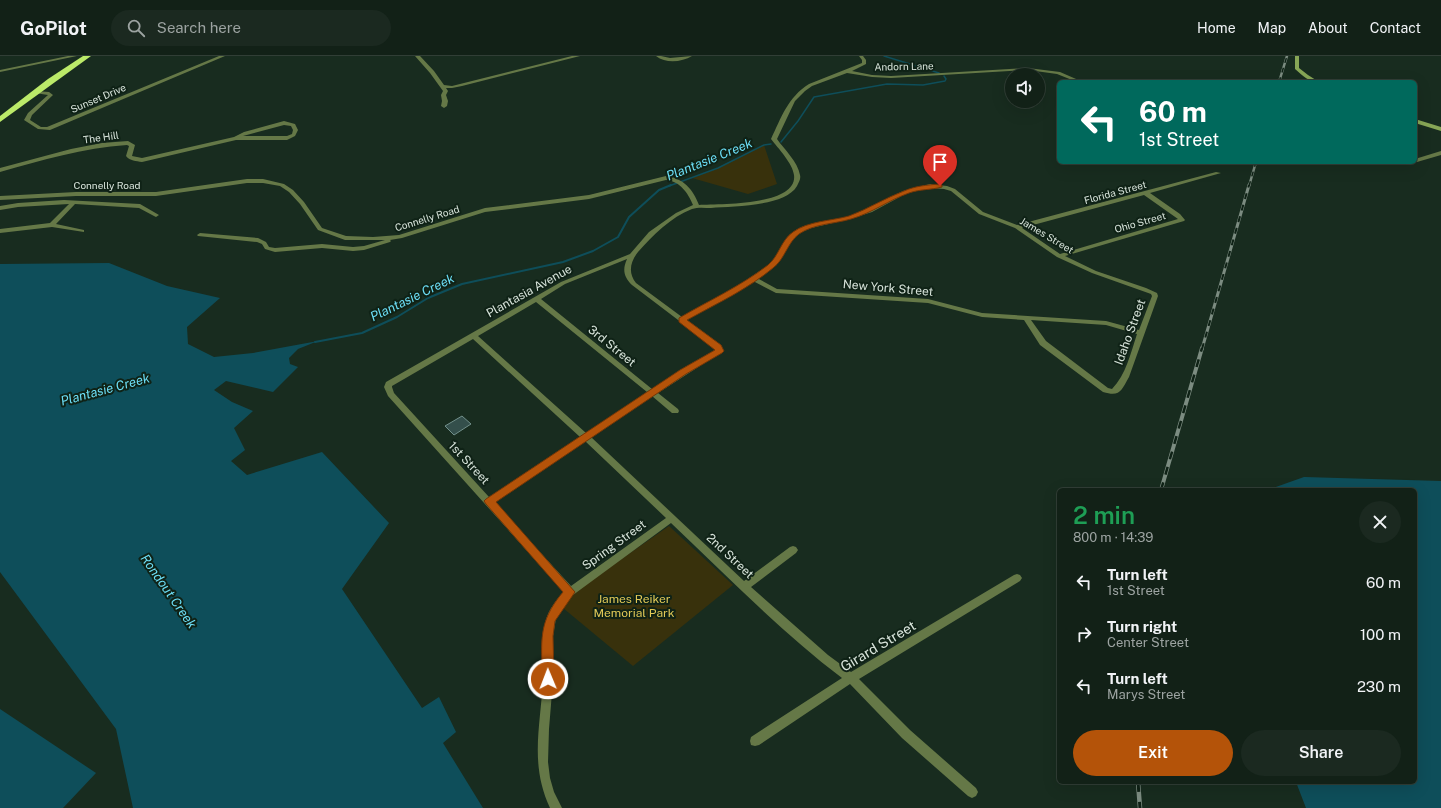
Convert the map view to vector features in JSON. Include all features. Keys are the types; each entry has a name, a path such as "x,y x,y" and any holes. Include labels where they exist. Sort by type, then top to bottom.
{"highway":[{"path":"0,120 88,56"}],"street":[{"path":"0,70 74,56"},
{"name":"Sunset Drive","path":"37,92 49,93 51,95 30,114 27,120 40,128 48,129 223,56"},
{"path":"417,56 432,72 446,91 443,95 445,101 444,106"},
{"path":"442,86 452,87 462,85 578,56"},
{"path":"658,56 664,60 690,56"},
{"path":"696,206 757,203 772,200 791,191 797,180 797,174 793,165 774,139 792,102 797,94 815,83 864,64 864,60 861,56"},
{"path":"1297,56 1297,68 1313,80"},
{"name":"Andorn Lane","path":"846,72 891,77 1028,69 1058,73 1076,80"},
{"path":"1417,122 1441,129"},
{"name":"The Hill","path":"0,170 49,156 102,145 128,143 132,145 129,156 131,158 142,160 236,138 284,123 292,124 296,128 296,132 293,136 287,138 236,138"},
{"path":"1417,160 1441,153"},
{"name":"Florida Street","path":"1017,227 1218,173"},
{"name":"Connelly Road","path":"0,198 76,194 156,194 247,181 263,181 282,186 291,191 302,203 320,229 345,238 373,239 400,237 485,210 589,197 666,178 677,179 692,194 696,206"},
{"name":"James Street","path":"682,320 754,278 771,266 779,258 788,241 796,233 809,227 870,211 906,192 920,188 940,186 953,190 981,213 995,220 1017,227 1059,256 1094,272 1139,287"},
{"name":"Ohio Street","path":"1059,256 1182,220 1178,215 1146,193"},
{"path":"52,225 73,203"},
{"path":"0,208 18,205 73,203 140,206 156,215"},
{"name":"Plantasia Avenue","path":"389,384 568,280 632,255 651,234 662,225 678,214 696,206"},
{"path":"0,231 52,225 82,231"},
{"path":"200,235 258,240 264,243 267,248 275,250 316,246 353,249 364,248 400,237"},
{"path":"489,501 652,393 720,350 628,278 626,274 628,263 632,255"},
{"name":"New York Street","path":"754,278 776,291 928,301 982,315 1106,323 1141,333"},
{"name":"Idaho Street","path":"1026,318 1043,343 1106,390 1110,392 1115,391 1125,377 1154,296 1154,294 1139,287"},
{"name":"3rd Street","path":"536,298 675,411"},
{"name":"2nd Street","path":"473,335 672,518 744,587 824,658 851,678 906,734 972,792"},
{"name":"1st Street","path":"389,384 388,387 391,394 570,592"},
{"name":"Spring Street","path":"556,808 550,799 544,780 543,738 548,679 547,636 550,620 559,604 570,592 672,518"},
{"path":"744,587 792,550"},
{"name":"Girard Street","path":"755,741 851,678 1017,578"}],"green space":[{"path":"764,145 777,184 748,194 692,178 718,168"},
{"name":"James Reiker Memorial Park","path":"669,526 733,585 633,666 563,608 574,592"}],"water":[{"name":"Rondout Creek","path":"109,263 167,286 220,298 187,327 188,344 214,357 253,353 318,341 298,349 289,358 290,364 298,367 273,392 226,381 214,390 232,402 253,411 234,428 245,450 231,461 247,475 322,452 389,523 342,589 422,708 439,697 456,732 443,743 483,808 133,808 116,729 0,572 0,264"},
{"path":"1304,477 1441,481 1441,808 1306,808 1297,784 1417,784 1417,488 1273,488"},
{"path":"0,709 96,773 63,808 0,808"}],"building":[{"path":"462,416 471,424 454,435 445,426"}],"waterway":[{"name":"Plantasie Creek","path":"884,56 939,73"},
{"name":"Plantasie Creek","path":"781,142 798,121 814,97 887,84 923,85 945,81 946,79 944,76"},
{"name":"Plantasie Creek","path":"669,186 718,168 764,145 771,144"},
{"name":"Plantasie Creek","path":"315,342 362,333 397,317 428,298 462,284 563,262 593,251 618,237 629,217 659,190 671,185"}],"railway":[{"path":"1280,80 1287,56"},
{"path":"1249,186 1255,164"},
{"path":"1202,349 1249,185"},
{"path":"1162,488 1202,348"},
{"path":"1138,784 1140,808"}],"route":[{"path":"548,679 547,636 550,620 559,604 570,592 489,501 683,372 719,351 720,350 718,347 682,320 754,278 771,266 779,258 788,241 796,233 809,227 870,211 906,192 930,186 940,186"}]}
